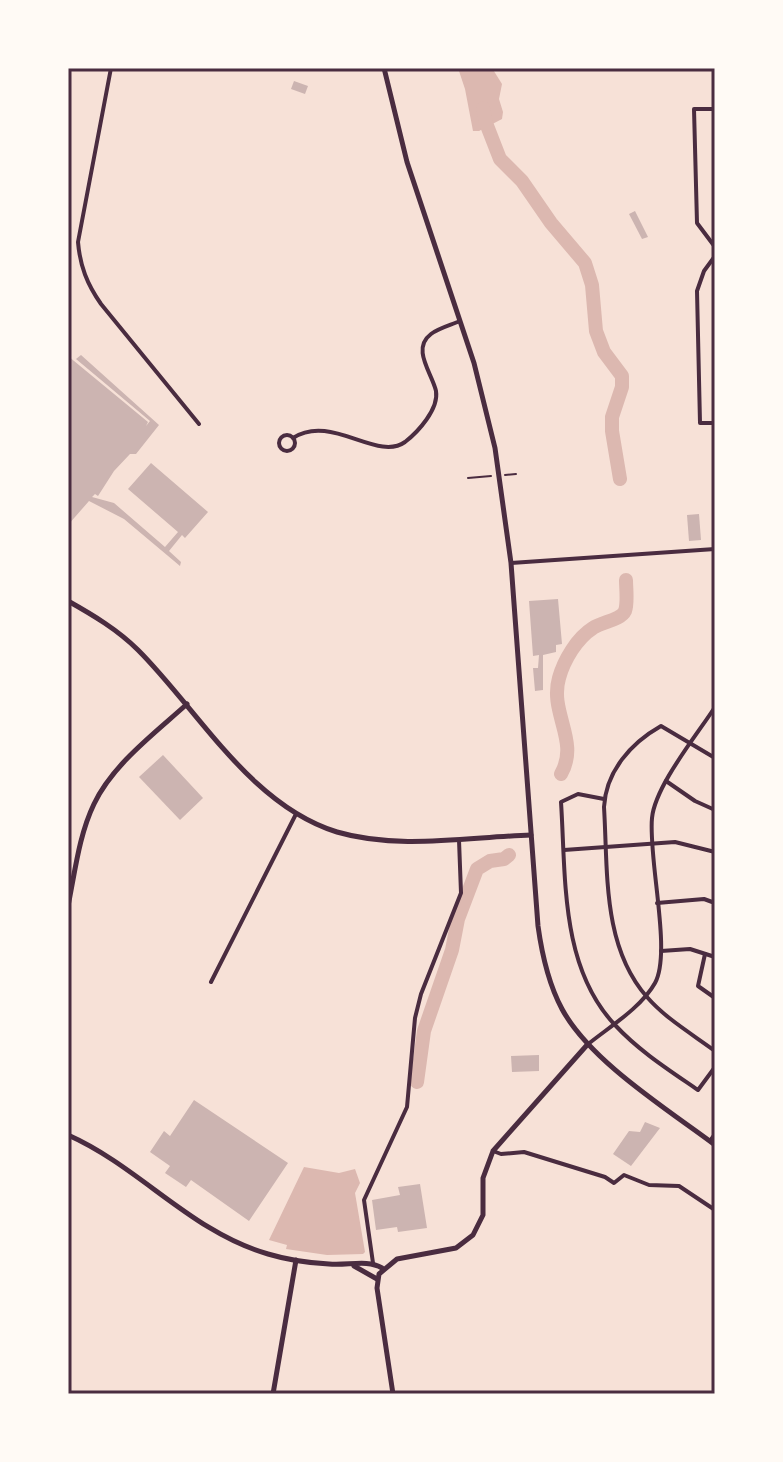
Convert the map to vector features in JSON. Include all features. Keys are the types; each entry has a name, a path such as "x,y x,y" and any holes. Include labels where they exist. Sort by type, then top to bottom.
{"street":[{"path":"111,68 78,242 80,260 89,287 101,304 199,424"},
{"path":"384,68 407,162 482,389 495,448 511,563 543,959 562,1009 587,1045 713,1143 715,1134"},
{"path":"715,109 694,109 697,223 715,247"},
{"path":"715,256 707,265 697,291 700,423 715,423"},
{"path":"293,438 299,434 330,432 344,433 381,448 402,444 434,406 436,390 423,355 426,340 460,321"},
{"path":"511,563 715,549"},
{"path":"68,601 92,614 136,648 258,784 296,814 338,832 381,840 531,835"},
{"path":"68,906 86,824 95,802 115,773 187,704"},
{"path":"393,1394 377,1279 382,1268 397,1259 456,1248 473,1235 483,1215 483,1178 493,1151 587,1045 645,995 658,976 661,951 652,842 656,801 715,707"},
{"path":"715,758 664,726 647,734 627,751 616,768 604,799 613,929 625,966 659,1009 715,1051"},
{"path":"666,781 695,801 715,810"},
{"path":"604,799 578,794 561,802 571,937 576,956 591,992 613,1024 645,1053 698,1090 715,1067"},
{"path":"211,982 296,814"},
{"path":"373,1263 364,1200 407,1107 415,1018 421,994 461,893 459,838"},
{"path":"564,850 675,842 715,852"},
{"path":"657,903 704,899 715,903"},
{"path":"661,951 690,949 715,957"},
{"path":"705,954 698,986 715,998"},
{"path":"68,1135 112,1158 212,1230 254,1250 296,1260 350,1265 373,1263 382,1268"},
{"path":"493,1151 501,1154 524,1152 605,1177 614,1183 624,1175 649,1185 679,1186 715,1210"},
{"path":"273,1394 296,1260"},
{"path":"350,1265 377,1279"}],"shaded area":[{"path":"458,68 492,68 502,84 499,99 502,119 473,131"},
{"path":"304,1167 339,1173 355,1169 360,1183 355,1193 363,1254 327,1255 286,1249 287,1245 269,1240"}],"building":[{"path":"294,81 308,86 305,94 291,89"},
{"path":"635,211 648,237 642,239 629,214"},
{"path":"81,355 159,425 136,454 130,454 114,471 98,496 95,494 92,497 114,503 165,547 178,532 128,489 151,463 208,512 169,551 181,562 180,566 124,519 89,501 68,525 68,356 148,422 146,426 150,421 76,359"},
{"path":"699,514 701,540 689,541 687,515"},
{"path":"558,599 562,644 556,645 556,652 543,655 543,690 535,691 533,668 538,668 539,655 533,656 529,601"},
{"path":"163,755 203,798 180,820 139,777"},
{"path":"539,1055 539,1071 512,1072 511,1056"},
{"path":"194,1100 288,1163 249,1221 191,1180 186,1187 165,1173 170,1166 150,1152 164,1131 170,1136"},
{"path":"645,1122 660,1128 631,1166 613,1154 629,1131 640,1132"},
{"path":"420,1184 427,1228 398,1232 397,1227 376,1230 372,1200 400,1195 398,1187"}],"waterway":[{"path":"483,108 500,159 522,181 551,223 585,263 592,285 596,331 604,352 622,376 622,387 612,417 620,479"},
{"path":"561,774 567,750 557,691 561,671 572,650 587,632 623,614 627,600 626,580"},
{"path":"417,1082 424,1031 452,950 458,919 477,869 509,855"}]}
